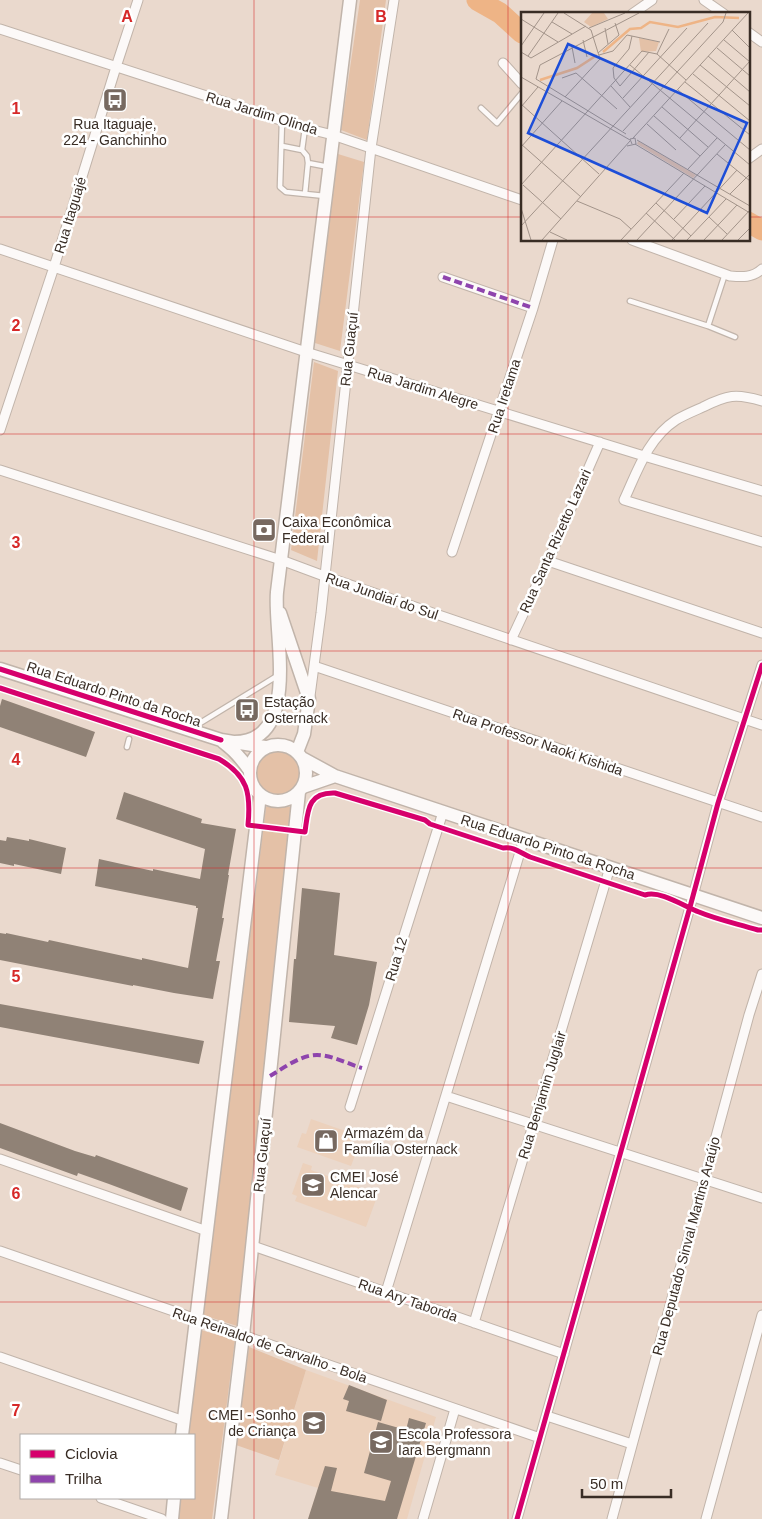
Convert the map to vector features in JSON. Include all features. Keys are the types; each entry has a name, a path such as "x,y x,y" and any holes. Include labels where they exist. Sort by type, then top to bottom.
{"main road":[{"name":"Rua Guaçuí","path":"269,724 275,712 279,695 280,674 276,600 280,560 350,0"},
{"name":"Rua Guaçuí","path":"276,600 309,699 300,755"},
{"name":"Rua Eduardo Pinto da Rocha","path":"0,669 226,741 269,746"},
{"path":"280,674 288,674 298,678 309,699"},
{"path":"226,741 245,741 253,738 269,724"},
{"path":"269,724 269,746"},
{"name":"Rua Eduardo Pinto da Rocha","path":"226,741 250,771"},
{"path":"282,744 290,747 300,755 306,772 306,780 293,797 276,801 260,795 254,788 250,780 250,771 252,761 257,753 269,746 282,744"},
{"name":"Rua Eduardo Pinto da Rocha","path":"300,755 335,776 762,918"},
{"path":"301,789 335,776"},
{"name":"Rua Guaçuí","path":"221,1519 243,1335 301,789"},
{"path":"182,1434 260,795"},
{"path":"172,1519 174,1499"}],"street":[{"name":"Rua Itaguajé","path":"0,430 54,267 138,0"},
{"name":"Rua Guaçuí","path":"309,699 371,148 394,0"},
{"path":"635,12 652,0"},
{"path":"704,0 721,12"},
{"name":"Rua Jardim Olinda","path":"0,30 282,121 333,135 521,200"},
{"path":"750,36 762,42"},
{"path":"502,63 521,83"},
{"path":"750,158 762,149"},
{"name":"Rua Iretama","path":"452,552 533,308 553,241"},
{"path":"635,241 725,274 745,278 757,274 762,269"},
{"name":"Rua Jardim Alegre","path":"0,249 306,352 762,491"},
{"path":"443,277 533,308"},
{"path":"762,401 745,396 719,399 675,421 662,432 644,456 624,500 762,542"},
{"name":"Rua Santa Rizetto Lazari","path":"511,640 600,442"},
{"name":"Rua Jundiaí do Sul","path":"0,470 280,560 762,725"},
{"path":"548,561 762,633"},
{"path":"517,1519 694,895 718,803 762,665"},
{"name":"Rua Professor Naoki Kishida","path":"314,666 718,803 762,816"},
{"name":"Rua 12","path":"350,1107 442,812"},
{"path":"386,1292 524,839"},
{"name":"Rua Benjamin Juglair","path":"474,1323 610,868"},
{"name":"Rua Deputado Sinval Martins Araújo","path":"612,1519 749,1015 762,974"},
{"path":"446,1096 762,1198"},
{"path":"0,1159 207,1231"},
{"name":"Rua Ary Taborda","path":"252,1246 564,1354"},
{"name":"Rua Reinaldo de Carvalho - Bola","path":"0,1251 540,1438"},
{"path":"706,1519 762,1315"},
{"path":"0,1357 184,1421"},
{"path":"423,1519 455,1409"},
{"path":"547,1416 632,1444"},
{"path":"0,1463 20,1470"},
{"path":"104,1499 162,1519"}],"lane":[{"path":"481,108 497,123 521,94"},
{"path":"282,121 280,187 286,192 326,196"},
{"path":"302,150 305,128"},
{"path":"282,146 302,150 307,156 305,194"},
{"path":"308,163 329,167"},
{"path":"708,326 725,274"},
{"path":"630,301 708,326 735,337"},
{"path":"189,730 280,674"},
{"path":"127,747 129,739"}],"shaded area":[{"path":"360,0 386,0 367,140 341,130"},
{"path":"338,154 364,162 340,351 315,343"},
{"path":"314,362 338,371 317,561 291,550"},
{"path":"274,749 284,749 296,756 303,768 303,778 296,790 284,797 274,797 266,793 259,786 255,778 255,768 259,760 266,753"},
{"path":"266,807 293,807 237,1326 203,1315"},
{"name":"Armazém da Família Osternack","path":"311,1119 354,1134 350,1147 357,1150 351,1166 297,1147 302,1133 306,1134"},
{"path":"303,1163 312,1166 311,1170 378,1194 366,1227 295,1201 297,1196 292,1194"},
{"path":"201,1330 235,1340 212,1519 176,1518 179,1499 195,1499 195,1434 187,1434"},
{"path":"249,1347 306,1370 279,1460 236,1445"},
{"name":"Escola Professora Iara Bergmann","path":"306,1370 436,1417 407,1519 308,1519 318,1488 275,1475"}],"building":[{"path":"2,699 95,732 86,757 0,727"},
{"path":"124,792 202,819 201,823 236,829 216,961 220,961 213,999 133,986 0,960 0,933 6,933 188,968 198,908 196,906 95,886 99,859 200,879 205,849 116,819"},
{"path":"7,837 29,841 29,839 66,848 61,874 14,864 14,866 0,863 0,840 6,841"},
{"path":"302,888 340,893 334,955 377,962 369,1005 357,1045 331,1038 335,1026 289,1022"},
{"path":"0,1004 204,1041 199,1064 0,1027"},
{"path":"0,1123 75,1151 95,1157 96,1155 188,1188 181,1211 78,1173 77,1176 0,1148"},
{"path":"349,1385 387,1400 381,1421 346,1411 349,1401 343,1399"},
{"path":"409,1418 426,1423 397,1519 308,1519 325,1466 337,1468 331,1491 385,1501 391,1481 364,1473 378,1422 406,1430"}],"waterway":[{"path":"477,0 500,13 521,32"},
{"path":"750,223 762,230"}],"marked path":[{"path":"443,277 533,308"},
{"path":"270,1076 304,1057 317,1055 334,1058 362,1068"}],"cycle path":[{"path":"517,1519 718,803 762,665"},
{"path":"0,669 221,740"},
{"path":"0,688 219,759 229,765 246,786 249,804 248,825 305,832 308,810 314,799 319,796 335,793 425,820 430,824 503,848 514,849 530,857 645,895 651,894 665,897 693,910 762,930"}],"place":[{"name":"Rua Itaguaje, 224 - Ganchinho","path":"115,100"},
{"name":"Caixa Econômica Federal","path":"264,530"},
{"name":"Estação Osternack","path":"247,710"},
{"name":"Armazém da Família Osternack","path":"326,1141"},
{"name":"CMEI José Alencar","path":"313,1185"},
{"name":"CMEI - Sonho de Criança","path":"314,1423"},
{"name":"Escola Professora Iara Bergmann","path":"381,1442"}]}
